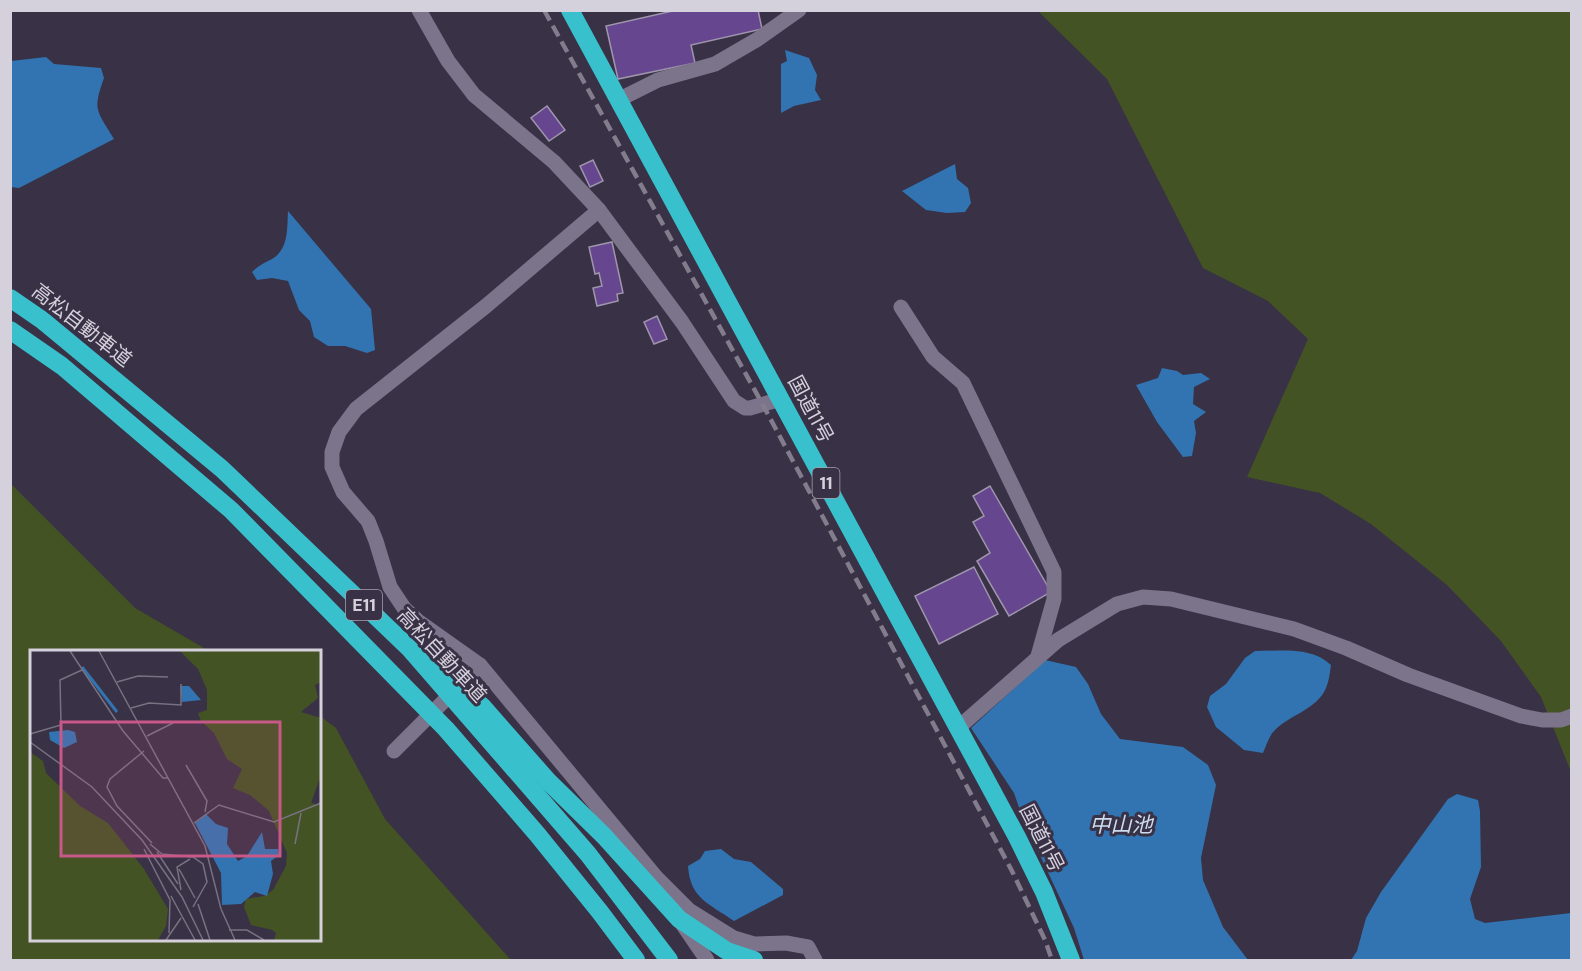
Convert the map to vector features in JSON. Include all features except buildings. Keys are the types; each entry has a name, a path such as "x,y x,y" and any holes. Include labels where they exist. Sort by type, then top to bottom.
{"highway":[{"name":"国道11号","path":"570,10 1022,846 1044,892 1071,960"},
{"name":"高松自動車道","path":"10,298 42,320 222,469 410,649 588,854 669,960"},
{"name":"E11","path":"10,330 62,366 231,510 446,729 537,834 636,960"},
{"path":"352,593 482,706 548,781 604,836 679,919 727,951 754,960"},
{"path":"600,912 627,960"}],"street":[{"path":"418,10 448,61 474,95 554,162 599,210 682,322 734,401 745,408 750,408 781,399"},
{"path":"618,100 658,80 715,64 758,39 799,10"},
{"path":"599,210 486,306 356,409 339,432 332,452 332,468 344,492 368,521 390,587 404,608 418,621 480,665 554,757 656,877 689,910 734,938 754,944 786,943 808,947 815,960"},
{"path":"901,307 933,357 963,383 1054,573 1054,599 1038,656"},
{"path":"958,728 1058,640 1117,604 1143,597 1171,599 1294,629 1346,648 1408,675 1521,716 1542,720 1561,720 1572,716"},
{"path":"394,751 480,665"},
{"path":"679,919 707,960"}],"green space":[{"path":"1038,11 1571,11 1571,772 1541,697 1501,641 1447,585 1371,524 1320,493 1247,477 1308,339 1268,301 1203,268 1107,79"},
{"path":"11,484 135,608 207,650 30,650 30,941 321,941 321,717 336,728 385,819 511,960 11,960"}],"water":[{"path":"785,50 809,58 817,75 815,90 821,100 794,106 781,113 781,64 787,61"},
{"path":"46,57 54,64 101,68 104,78 98,97 98,110 114,139 19,188 11,187 11,61"},
{"path":"955,164 957,179 968,188 971,203 965,212 947,213 926,210 902,191"},
{"path":"288,211 371,309 375,350 367,353 345,346 328,346 314,337 310,321 299,310 288,281 272,278 257,280 252,272 282,250 287,231"},
{"path":"1162,368 1177,371 1183,375 1201,373 1210,379 1194,387 1193,404 1206,412 1194,421 1196,433 1192,456 1183,457 1157,422 1136,385 1158,378"},
{"path":"1255,651 1305,652 1331,665 1328,682 1322,695 1317,701 1276,729 1263,753 1244,750 1216,727 1207,707 1210,696 1226,684 1245,658"},
{"name":"中山池","path":"1045,660 1076,667 1088,684 1101,714 1120,739 1183,747 1208,765 1216,785 1201,858 1203,880 1223,927 1248,960 1084,960 1074,928 1023,819 1014,793 971,728"},
{"path":"1457,794 1478,800 1480,811 1481,867 1470,899 1475,919 1485,923 1571,913 1571,960 1351,960 1357,951 1366,918 1381,892 1448,799"},
{"path":"721,849 734,859 751,862 783,889 783,895 734,921 709,905 693,886 688,866 700,859 705,851"}],"railway":[{"path":"544,10 763,405 1012,871 1045,940 1052,960"}]}
